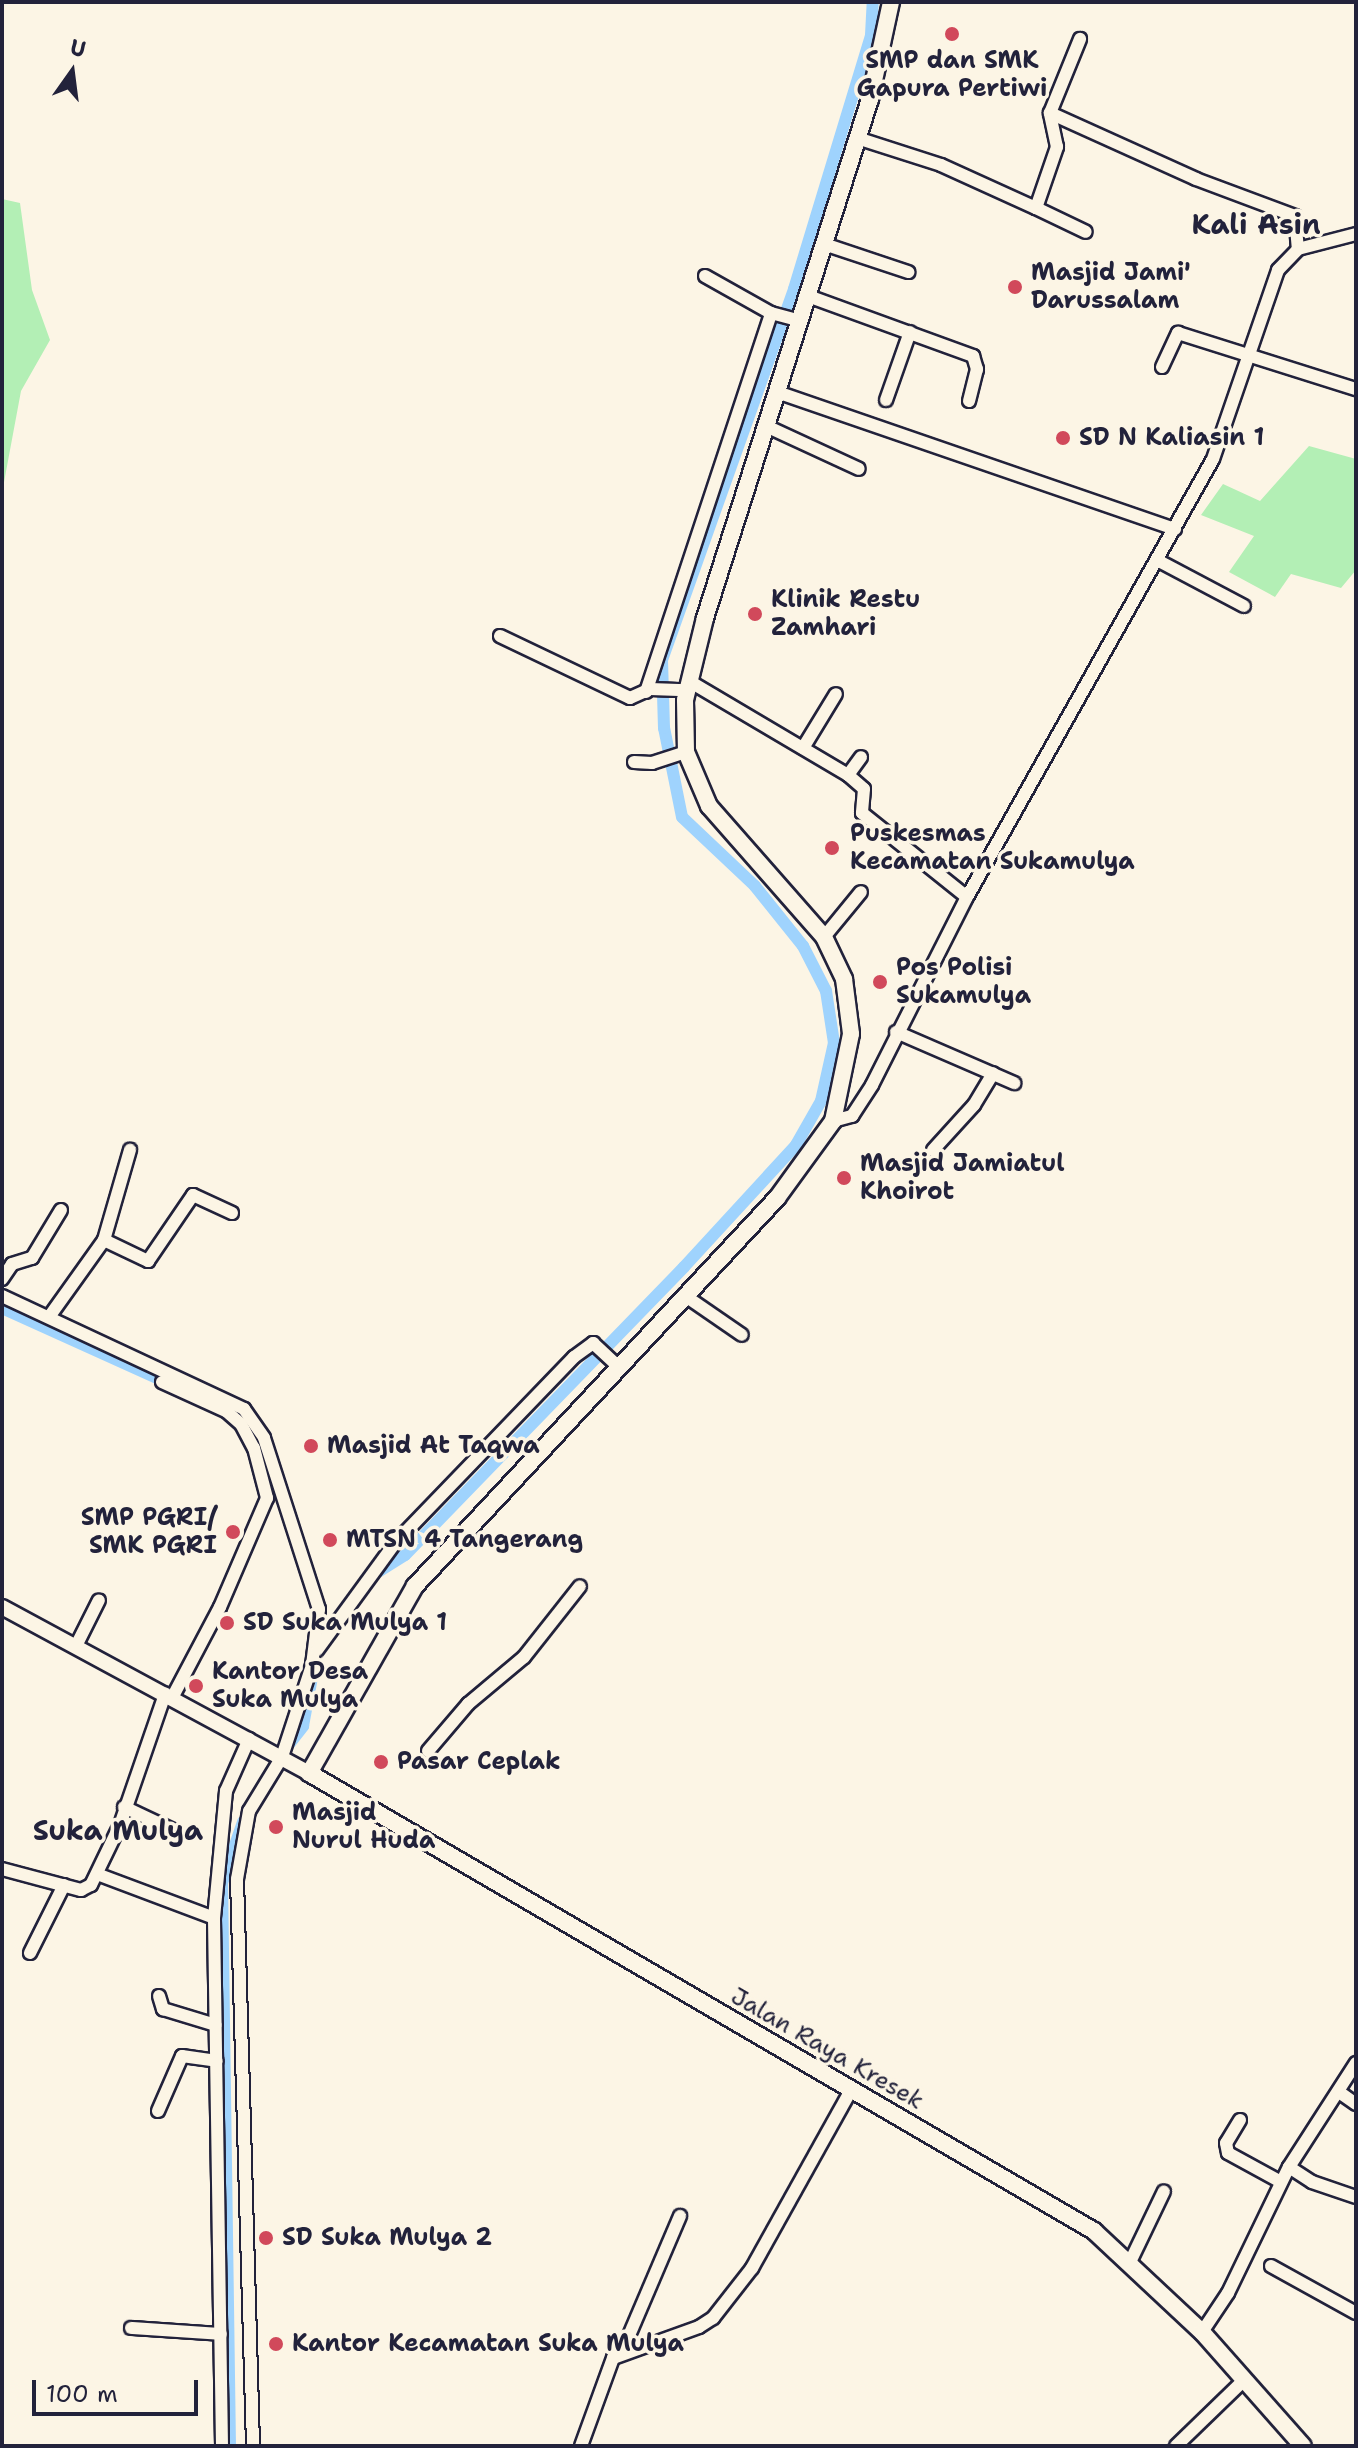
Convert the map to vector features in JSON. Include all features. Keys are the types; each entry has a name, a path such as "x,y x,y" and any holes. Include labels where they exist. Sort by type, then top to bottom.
{"main road":[{"path":"309,1773 415,1586 777,1198 833,1121 848,1065 852,1015 844,979 824,937 718,819 681,754 682,687 857,138 891,2"},
{"name":"Jalan Raya Kresek","path":"309,1773 1065,2212 1131,2260 1202,2332 1303,2446"}],"street":[{"path":"1036,208 1057,147 1050,113 1080,39"},
{"path":"1050,113 1196,179 1295,216 1298,249"},
{"path":"857,138 941,165 1086,232"},
{"path":"833,1121 852,1116 882,1068 896,1032 967,897 1159,561 1213,459 1275,278 1298,249 1356,234"},
{"path":"824,244 908,272"},
{"path":"705,276 773,314 797,321"},
{"path":"808,296 973,356 977,369 969,401"},
{"path":"648,690 773,314"},
{"path":"886,400 910,332"},
{"path":"1162,367 1177,333 1354,389 1356,375"},
{"path":"777,392 939,452 1175,529"},
{"path":"766,426 859,469"},
{"path":"1159,561 1244,606"},
{"path":"500,636 622,696 682,687 803,748 848,775 866,793 860,810 967,897"},
{"path":"803,748 836,694"},
{"path":"634,762 659,761 681,754"},
{"path":"848,775 861,757"},
{"path":"824,937 861,892"},
{"path":"896,1032 1014,1083"},
{"path":"933,1150 974,1105 993,1073"},
{"path":"49,1317 104,1240 130,1150"},
{"path":"104,1240 148,1261 193,1195 232,1213"},
{"path":"2,1279 12,1264 32,1258 61,1210"},
{"path":"684,1295 742,1335"},
{"path":"2,1296 222,1397 256,1422 319,1609 315,1653 279,1755 246,1823 237,1879 223,1921 253,2446"},
{"path":"315,1653 395,1543 574,1357 591,1343 602,1349 618,1366"},
{"path":"2,1869 84,1890 97,1874 168,1696 220,1607 267,1498 254,1448 241,1424 226,1411 162,1382"},
{"path":"428,1751 468,1704 524,1657 580,1586"},
{"path":"76,1646 99,1600"},
{"name":"Jalan Raya Kresek","path":"2,1607 309,1773"},
{"path":"222,2446 216,2025 223,1921 226,1791 254,1741"},
{"path":"124,1807 175,1831"},
{"path":"97,1874 223,1921"},
{"path":"30,1953 64,1885"},
{"path":"159,1996 163,2009 216,2025"},
{"path":"158,2111 182,2056 217,2061"},
{"path":"1202,2332 1228,2293 1289,2167 1356,2063"},
{"path":"622,2352 657,2344 713,2318 752,2268 851,2090"},
{"path":"1339,2092 1356,2104"},
{"path":"1240,2120 1226,2143 1228,2153 1281,2182"},
{"path":"1289,2167 1312,2182 1356,2197"},
{"path":"1131,2260 1164,2191"},
{"path":"581,2446 606,2371 622,2352 680,2216"},
{"path":"1271,2266 1356,2313"},
{"path":"131,2328 221,2334"},
{"path":"1176,2446 1243,2381"}],"green space":[{"path":"2,199 20,203 32,290 50,340 21,391 2,493"},
{"path":"1309,446 1356,459 1356,570 1341,588 1291,574 1275,597 1229,572 1254,536 1201,515 1223,484 1260,501"}],"waterway":[{"path":"370,1577 405,1555 684,1267 796,1145 821,1101 834,1043 826,991 803,946 755,886 682,817 664,728 662,660 794,289 871,35 873,2"},
{"path":"2,1308 170,1384"},
{"path":"286,1748 303,1726 312,1677"},
{"path":"230,2446 222,1883 243,1822"}],"place":[{"name":"SMP dan SMK Gapura Pertiwi","path":"952,34"},
{"name":"Masjid Jami' Darussalam","path":"1015,287"},
{"name":"SD N Kaliasin 1","path":"1063,438"},
{"name":"Klinik Restu Zamhari","path":"755,614"},
{"name":"Puskesmas Kecamatan Sukamulya","path":"832,848"},
{"name":"Pos Polisi Sukamulya","path":"880,982"},
{"name":"Masjid Jamiatul Khoirot","path":"844,1178"},
{"name":"Masjid At Taqwa","path":"311,1446"},
{"name":"SMP PGRI/ SMK PGRI","path":"233,1532"},
{"name":"MTSN 4 Tangerang","path":"330,1540"},
{"name":"SD Suka Mulya 1","path":"227,1623"},
{"name":"Kantor Desa Suka Mulya","path":"196,1686"},
{"name":"Pasar Ceplak","path":"381,1762"},
{"name":"Masjid Nurul Huda","path":"276,1827"},
{"name":"SD Suka Mulya 2","path":"266,2238"},
{"name":"Kantor Kecamatan Suka Mulya","path":"276,2344"}],"district":[{"name":"Kali Asin","path":"1256,224"},
{"name":"Suka Mulya","path":"118,1830"}]}
